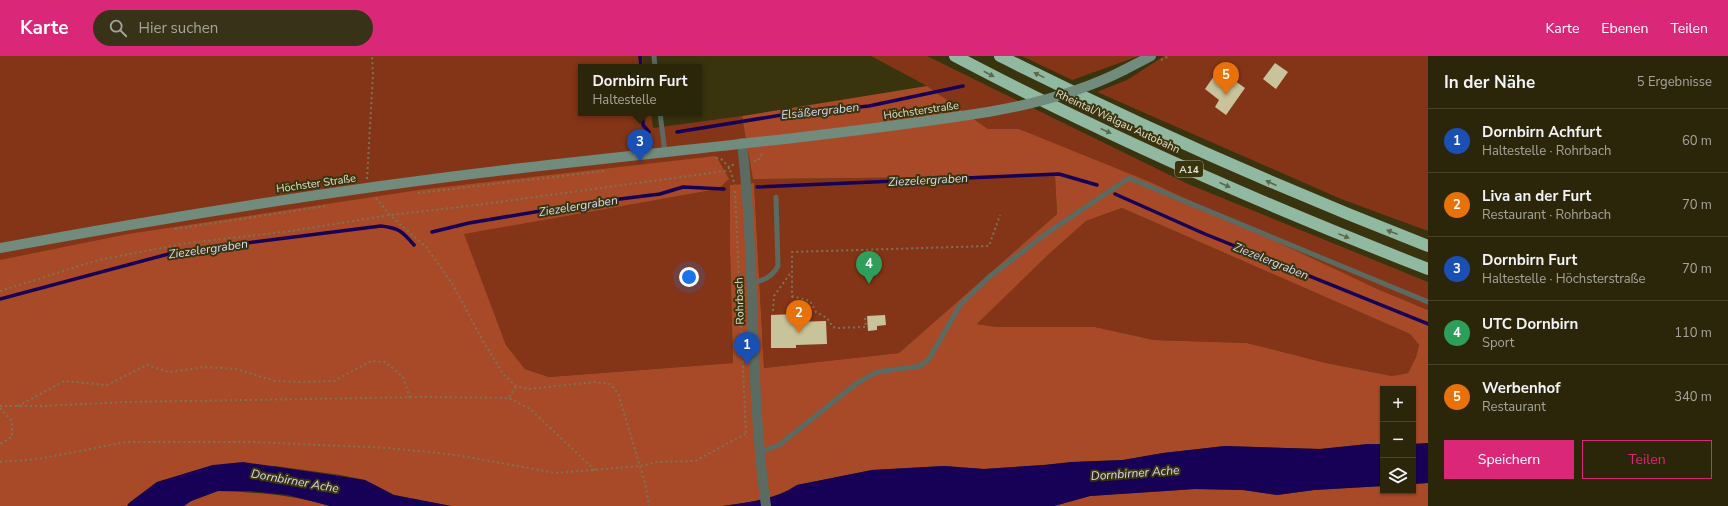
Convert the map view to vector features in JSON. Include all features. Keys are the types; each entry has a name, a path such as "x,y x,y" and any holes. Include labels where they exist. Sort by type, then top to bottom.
{"highway":[{"name":"Rheintal/Walgau Autobahn","path":"955,56 1081,119 1190,170 1428,269"},
{"name":"Rheintal/Walgau Autobahn","path":"1000,56 1105,108 1208,155 1299,194 1428,246"}],"main road":[{"name":"Höchsterstraße","path":"638,155 836,134 988,112 1032,104 1100,82 1151,56"},
{"name":"Höchster Straße","path":"0,248 131,224 367,188 638,155"}],"street":[{"name":"Rohrbach","path":"742,143 747,194 758,433 766,506"}],"lane":[{"path":"660,116 665,153"},
{"path":"760,452 779,445 857,383 877,372 920,366 929,359 960,305 989,277 1047,233 1129,178 1428,302"},
{"path":"751,283 764,280 774,273 778,266 776,197"}],"path":[{"path":"372,56 373,74 366,167 367,188 390,216 427,248 453,284 482,341 499,368 516,386 528,389 595,382 610,384 618,394 645,483 649,506"},
{"path":"712,158 721,158 729,168 735,185 746,434"},
{"path":"415,193 610,170"},
{"path":"0,291 106,258 188,243 291,231 390,216 725,171"},
{"path":"376,198 384,197"},
{"path":"170,230 330,205"},
{"path":"797,309 792,296 792,252 989,246 1000,215"},
{"path":"773,311 774,296 789,274 792,273"},
{"path":"792,296 810,301 816,312 826,318 833,326 837,328 866,327 865,318"},
{"path":"17,406 64,381 107,385 147,365 169,372 205,367 236,369 275,381 301,382 334,381 371,362 385,362 403,377 410,398"},
{"path":"509,398 516,386"},
{"path":"0,407 126,402 509,398 530,409 595,470"},
{"path":"0,407 12,421 12,437 0,444"},
{"path":"0,462 38,459 126,442 252,442 389,448 456,454 556,473 640,466 658,462 695,461 746,434 758,433"}],"shaded area":[{"path":"0,56 642,56 643,64 578,64 578,116 651,116 653,128 742,116 754,179 1055,176 1057,214 899,353 764,368 754,183 731,185 730,251 733,363 549,377 525,369 506,345 463,233 718,189 0,266"},
{"path":"871,56 927,56 1188,184 1428,282 1428,310 1375,288 1019,129 988,129 927,86"},
{"path":"1022,56 1139,56 1072,80"},
{"path":"1164,56 1428,56 1428,231 1341,199 1097,92 1127,80"},
{"path":"927,86 988,129 1019,129 1150,182 1375,288 1428,310 1428,443 1416,444 1416,386 1380,386 1380,444 1320,449 1225,446 1163,453 1123,460 1072,462 984,469 944,466 872,470 797,485 771,497 752,502 723,506 451,506 394,495 365,480 340,475 275,466 213,465 157,482 127,506 0,506 0,260 128,234 419,190 716,156 729,179 718,189 464,234 506,345 525,369 549,377 733,363 730,185 754,183 764,368 899,353 1057,214 1055,176 753,179 742,116","holes":["1122,208 1410,334 1419,345 1416,357 1408,373 1392,376 1326,363 1247,343 1154,340 1095,327 997,327 977,324 1048,255 1086,221"]},
{"path":"1122,208 1410,334 1419,345 1416,357 1408,373 1392,376 1326,363 1247,343 1154,340 1095,327 997,327 977,324 1048,255 1086,221"},
{"path":"1428,483 1428,506 1054,506 1090,496 1195,489 1243,490 1277,495 1314,490 1380,486 1380,494 1416,494 1416,484"},
{"path":"218,491 274,495 302,499 330,506 184,506 191,501"}],"water":[{"path":"1428,443 1428,483 1416,484 1416,444"},
{"name":"Dornbirner Ache","path":"1380,444 1380,486 1314,490 1277,495 1243,490 1195,489 1090,496 1054,506 723,506 752,502 771,497 797,485 872,470 944,466 984,469 1072,462 1123,460 1163,453 1225,446 1320,449"},
{"name":"Dornbirner Ache","path":"243,462 365,480 394,495 451,506 330,506 288,495 249,491 218,491 191,501 184,506 127,506 157,482 213,465"}],"building":[{"path":"1275,63 1288,72 1276,89 1263,79"},
{"path":"1224,73 1245,88 1226,115 1215,107 1219,100 1205,89 1214,76 1219,80"},
{"path":"796,314 796,322 826,321 827,344 796,345 796,348 771,348 771,315"},
{"path":"885,315 886,325 877,326 877,330 868,331 867,316"}],"waterway":[{"name":"Elsäßergraben","path":"640,56 641,64"},
{"name":"Elsäßergraben","path":"677,132 788,114 869,106 963,86"},
{"name":"Elsäßergraben","path":"643,116 643,125 649,132"},
{"name":"Ziezelergraben","path":"757,187 1059,174 1097,185"},
{"name":"Ziezelergraben","path":"432,232 469,223 588,203 660,194 683,187 724,189"},
{"name":"Ziezelergraben","path":"1115,194 1205,234 1428,324"},
{"name":"Ziezelergraben","path":"0,299 176,252 381,226 400,231 414,245"}],"place":[{"name":"Werbenhof","path":"1226,95"},
{"name":"Dornbirn Furt","path":"640,162"},
{"name":"UTC Dornbirn","path":"869,284"},
{"name":"Liva an der Furt","path":"799,333"},
{"name":"Dornbirn Achfurt","path":"747,365"}]}
